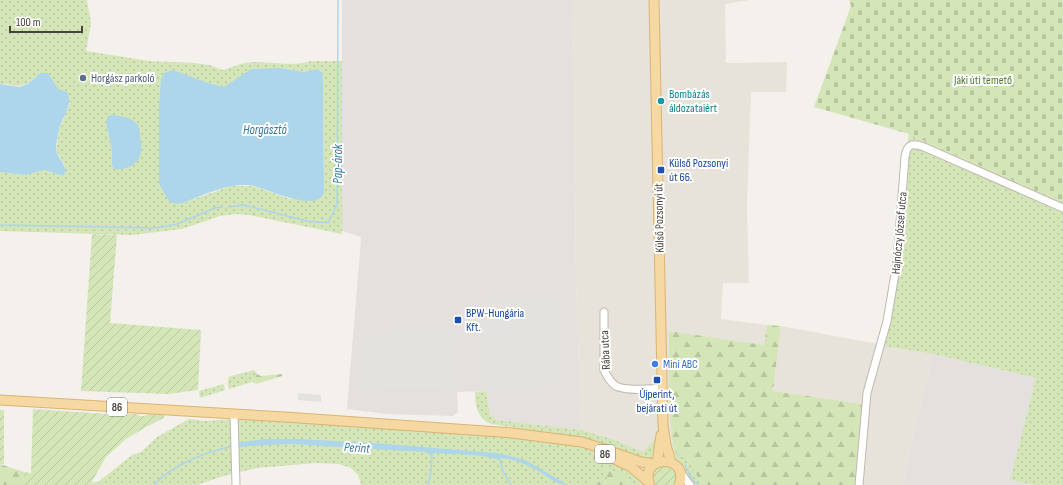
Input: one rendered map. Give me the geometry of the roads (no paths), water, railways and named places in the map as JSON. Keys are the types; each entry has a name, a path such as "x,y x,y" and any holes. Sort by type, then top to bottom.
{"main road":[{"name":"Külső Pozsonyi út","path":"654,0 663,411"},
{"name":"86","path":"0,400 496,431 586,443 638,461 656,463 663,461 671,462"},
{"path":"663,411 664,432 671,462 678,468 680,473 681,479 679,485"},
{"path":"656,463 661,444 663,411"},
{"name":"86","path":"556,438 586,447 631,467 649,483"},
{"name":"86","path":"649,483 649,472 656,463"}],"street":[{"name":"Hajnóczy József utca","path":"859,485 867,393 886,321 896,268 905,156 908,148 911,145 924,147 1063,208"},
{"name":"Rába utca","path":"604,312 604,370 613,384 618,387 632,389 662,388"},
{"path":"234,414 236,485"},
{"path":"680,473 690,485"}],"water":[{"name":"Horgásztó","path":"281,68 303,72 317,69 322,72 324,193 321,197 314,201 298,200 254,186 236,185 183,203 175,204 169,201 159,184 159,105 161,80 164,73 173,70 208,83 224,87 251,69"},
{"path":"41,73 48,73 58,89 67,92 69,97 67,111 60,125 56,148 57,154 66,171 63,176 44,170 26,175 0,172 0,84 20,87 27,84"},
{"path":"113,115 131,119 137,124 140,130 140,155 132,166 124,169 114,169 112,165 112,150 106,123 108,116"},
{"path":"266,439 374,443 496,453 527,461 568,485 556,482 537,470 510,459 500,458 500,461 489,457 459,454 434,453 432,455 425,452 290,444 233,448 233,443"}],"waterway":[{"name":"Pap-árok","path":"228,207 244,205 307,221 328,223 337,205 338,0"},
{"name":"Pap-árok","path":"0,225 156,228 177,224 215,208 222,207"},
{"name":"Perint","path":"154,485 170,471 180,465 190,460 232,446"},
{"path":"428,485 431,472 432,453"},
{"path":"500,460 503,471 511,485"},
{"path":"685,465 691,478 698,485"}],"place":[{"name":"Horgász parkoló","path":"83,78"},
{"name":"Bombázás áldozataiért","path":"661,101"},
{"name":"Külső Pozsonyi út 66.","path":"661,170"},
{"name":"BPW-Hungária Kft.","path":"458,320"},
{"name":"Mini ABC","path":"655,364"},
{"name":"Újperint, bejárati út","path":"657,380"}],"park label":[{"name":"Jáki úti temető","path":"983,80"}]}
